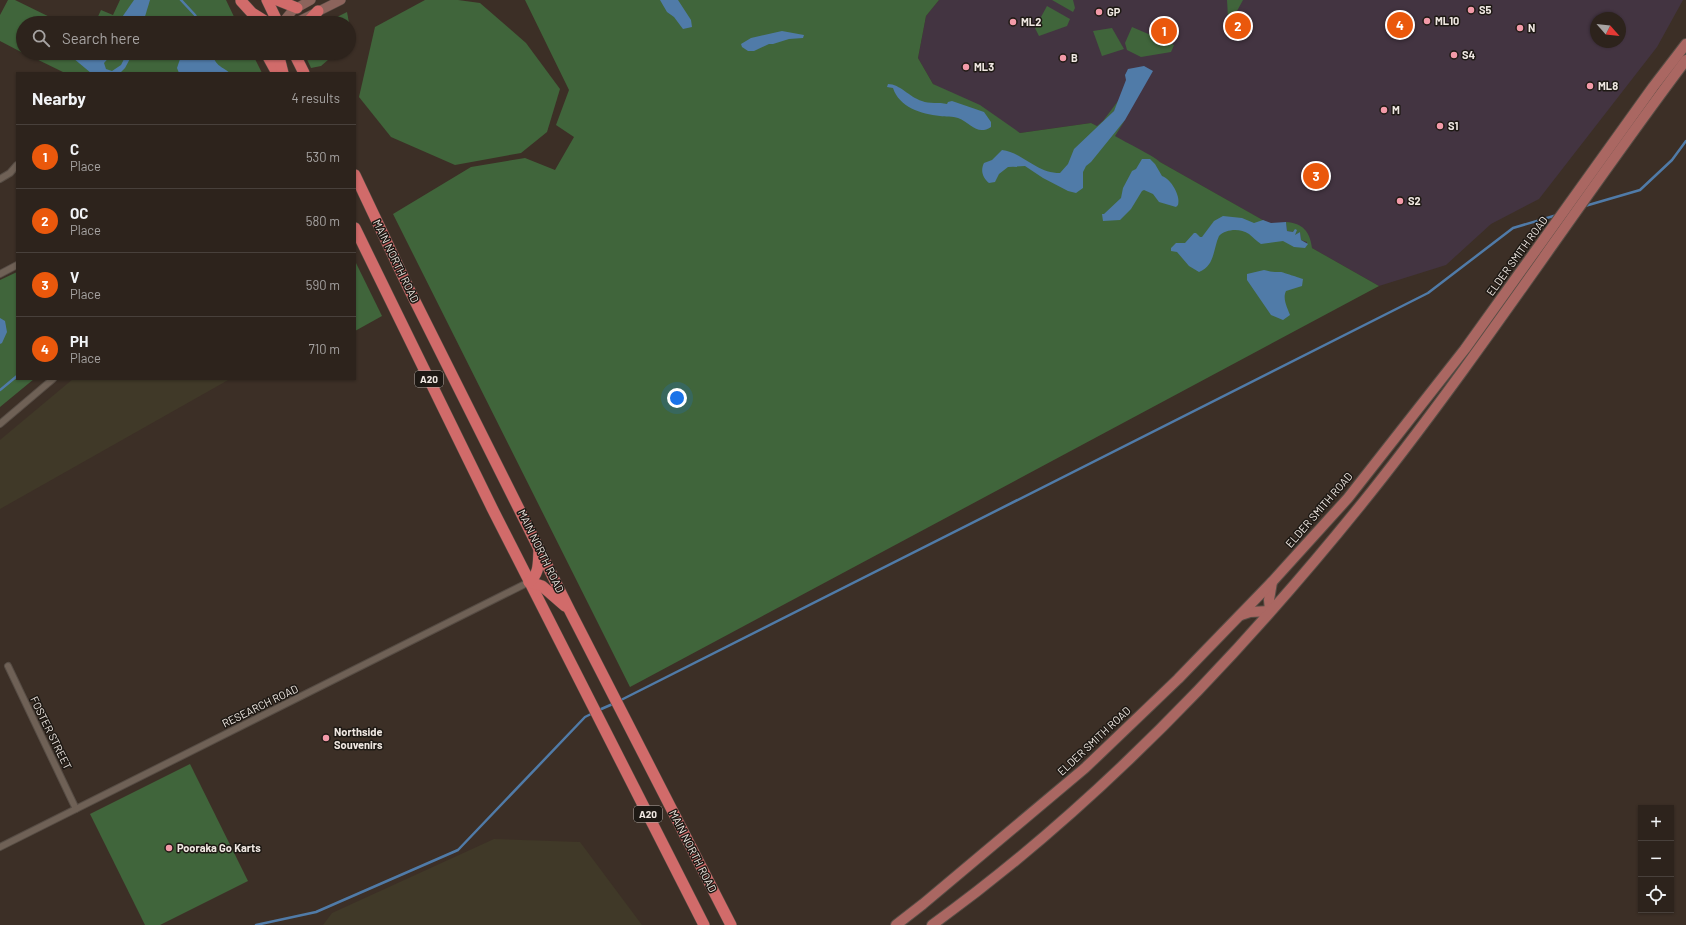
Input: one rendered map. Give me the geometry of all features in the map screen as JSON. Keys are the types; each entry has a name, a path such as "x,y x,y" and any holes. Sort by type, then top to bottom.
{"highway":[{"path":"241,0 248,16"},
{"path":"241,0 252,13 257,16"},
{"path":"267,0 275,16"},
{"path":"277,0 297,8"},
{"path":"314,16 318,11"},
{"path":"270,60 276,72"},
{"path":"280,60 283,72"},
{"path":"298,60 303,71"},
{"path":"302,60 303,71"},
{"name":"MAIN NORTH ROAD","path":"356,177 409,289 570,611 731,925"},
{"name":"MAIN NORTH ROAD","path":"356,230 529,582 704,925"},
{"path":"529,582 536,577 539,547"},
{"path":"529,582 542,586 570,611"}],"main road":[{"name":"ELDER SMITH ROAD","path":"896,925 924,904 1085,768 1178,679 1272,582 1348,498 1465,349 1686,44"},
{"name":"ELDER SMITH ROAD","path":"932,925 968,899 996,876 1098,788 1179,710 1270,611 1373,490 1472,357 1627,138 1686,60"},
{"path":"1239,616 1250,612 1270,611 1269,600 1272,582"}],"street":[{"path":"287,16 297,8 311,0"},
{"path":"308,16 341,0"},
{"path":"0,179 10,173 16,166"},
{"path":"0,274 16,266"},
{"path":"0,424 52,380"},
{"name":"RESEARCH ROAD","path":"0,847 529,582"},
{"name":"FOSTER STREET","path":"8,666 76,809"}],"shaded area":[{"path":"939,0 1683,0 1657,47 1539,199 1491,224 1446,265 1379,286 1091,123 1020,133 933,84 918,58 926,16"},
{"path":"72,380 228,380 0,509 0,440"},
{"path":"494,839 580,842 642,925 323,925 332,913"}],"green space":[{"path":"8,0 15,0 48,16 16,16 16,49 0,41 0,15"},
{"path":"120,0 226,0 234,16 98,16 101,10 113,15"},
{"path":"425,0 458,0 480,3 526,43 560,89 547,132 521,153 455,165 391,137 359,97 375,27"},
{"path":"525,0 939,0 926,16 918,58 933,84 980,105 1020,133 1091,123 1097,126 1103,121 1121,97 1114,111 1099,127 1112,135 1125,120 1115,136 1307,245 1307,242 1301,240 1300,232 1295,236 1293,232 1287,231 1286,222 1301,226 1305,229 1309,237 1312,248 1379,286 630,687 393,214 471,167 525,158 555,170 574,137 556,125 569,90"},
{"path":"1052,0 1073,0 1075,8 1073,12"},
{"path":"1227,0 1243,0 1232,20 1228,17"},
{"path":"1047,6 1070,19 1067,26 1039,36 1035,28"},
{"path":"347,12 348,16 339,16"},
{"path":"1132,27 1174,45 1171,52 1141,57 1127,50 1125,43"},
{"path":"1112,28 1124,49 1102,56 1093,31"},
{"path":"38,60 256,60 262,72 63,72"},
{"path":"307,60 328,60 321,66 311,68"},
{"path":"356,263 382,316 356,330"},
{"path":"16,272 16,380 33,380 0,407 0,280"},
{"name":"Pooraka Go Karts","path":"190,764 248,881 160,925 145,925 90,814"}],"water":[{"path":"134,0 150,0 145,16 123,16"},
{"path":"660,0 678,0 691,20 692,27 683,29 674,17 667,12"},
{"path":"782,31 804,35 803,38 789,39 769,44 754,51 748,51 742,47 741,44 751,38"},
{"path":"75,60 107,60 104,63 106,69 112,71 121,65 124,60 129,60 121,72 90,72"},
{"path":"180,60 215,60 216,63 228,72 179,72 177,68"},
{"path":"1144,66 1153,71 1125,120 1091,162 1086,166 1083,172 1083,188 1076,193 1068,191 1043,178 1025,166 1008,167 999,174 995,182 989,183 985,179 982,172 984,163 992,160 1002,150 1016,154 1044,170 1060,173 1068,164 1074,149 1114,111 1126,80 1125,75 1128,69"},
{"path":"888,84 897,86 913,97 925,102 947,104 948,102 952,101 984,112 991,122 991,127 982,130 974,128 956,117 933,115 918,111 905,105 896,95 893,88 887,87"},
{"path":"1142,159 1150,159 1155,164 1162,176 1172,184 1177,193 1179,201 1178,205 1176,207 1159,202 1153,194 1144,190 1131,209 1120,220 1103,221 1102,214 1104,214 1121,198 1123,188 1132,171 1136,169"},
{"path":"1223,216 1242,218 1254,223 1263,220 1271,223 1286,222 1287,231 1293,232 1295,229 1297,230 1295,235 1300,232 1301,240 1308,244 1305,248 1294,247 1283,241 1261,244 1249,234 1242,231 1233,230 1225,232 1219,236 1213,257 1208,266 1199,272 1189,266 1177,252 1171,251 1171,248 1176,243 1185,243 1194,233 1202,237 1214,221"},
{"path":"1264,270 1281,272 1303,279 1302,286 1286,291 1285,301 1290,315 1283,320 1271,315 1247,280 1247,274"},
{"path":"0,318 5,321 7,332 2,343 0,344"}],"waterway":[{"path":"181,0 196,16"},
{"path":"1585,206 1640,190 1672,160 1686,141"},
{"path":"619,701 1428,293 1513,228 1557,215"},
{"path":"0,390 16,377"},
{"path":"599,710 615,703"},
{"path":"256,925 316,912 458,850 585,717 593,713"}],"place":[{"name":"S5","path":"1471,10"},
{"name":"GP","path":"1099,12"},
{"name":"ML10","path":"1427,21"},
{"name":"ML2","path":"1013,22"},
{"name":"PH","path":"1400,25"},
{"name":"OC","path":"1238,26"},
{"name":"N","path":"1520,28"},
{"name":"C","path":"1164,31"},
{"name":"S4","path":"1454,55"},
{"name":"B","path":"1063,58"},
{"name":"ML3","path":"966,67"},
{"name":"ML8","path":"1590,86"},
{"name":"M","path":"1384,110"},
{"name":"S1","path":"1440,126"},
{"name":"V","path":"1316,176"},
{"name":"S2","path":"1400,201"},
{"name":"Northside Souvenirs","path":"326,738"},
{"name":"Pooraka Go Karts","path":"169,848"}]}
